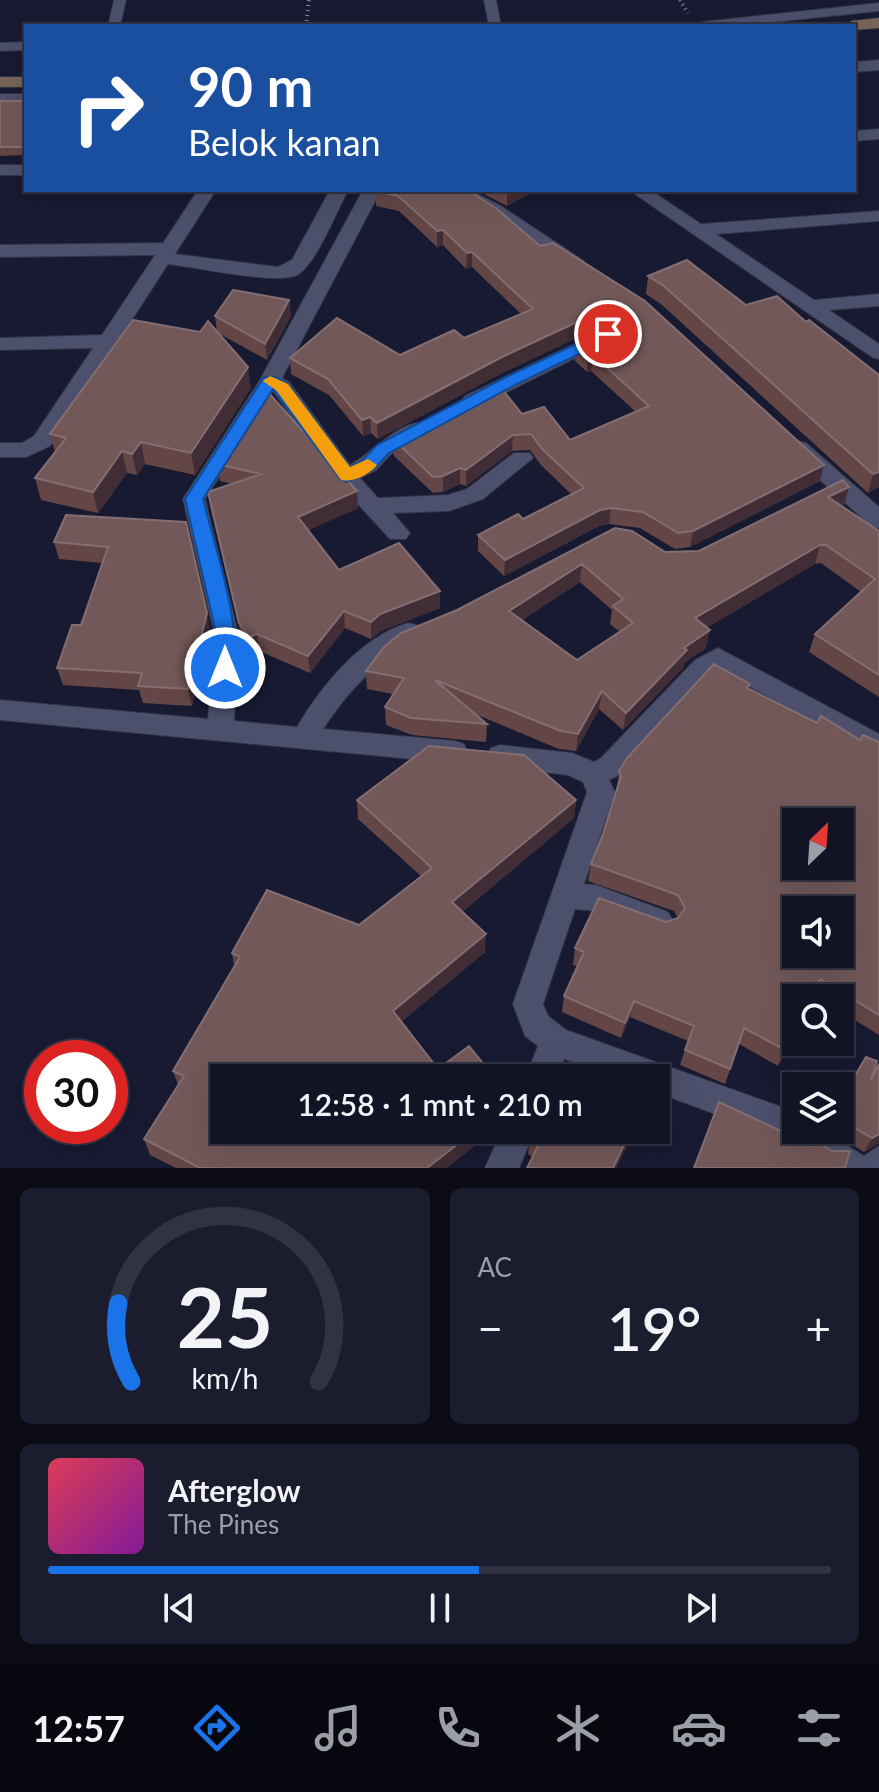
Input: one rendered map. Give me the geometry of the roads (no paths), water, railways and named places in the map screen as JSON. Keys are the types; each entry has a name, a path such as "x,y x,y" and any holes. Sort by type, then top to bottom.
{"street":[{"path":"856,24 878,12"},
{"path":"856,42 879,39"},
{"path":"856,67 879,65"},
{"path":"0,66 24,66"},
{"path":"0,82 24,82"},
{"path":"0,99 24,99"},
{"path":"856,136 879,134"},
{"path":"0,170 24,170"},
{"path":"0,450 26,450 42,441 206,192"},
{"path":"0,251 167,254 278,273 291,271 300,263 338,192"},
{"path":"220,728 227,637 194,499 270,380 371,192"},
{"path":"461,192 495,210 587,269"},
{"path":"641,192 879,353"},
{"path":"698,230 879,216"},
{"path":"810,306 879,300"},
{"path":"347,476 368,465 383,449 608,334"},
{"path":"0,344 106,341"},
{"path":"270,380 282,387 347,476 398,533"},
{"path":"780,431 879,520"},
{"path":"376,506 449,503 462,499 475,494 522,458"},
{"path":"812,499 838,485"},
{"path":"305,737 320,708 342,684 390,642 408,632 434,624"},
{"path":"594,775 611,766 704,667 718,658 879,747"},
{"path":"0,710 220,728 572,764 594,775 601,792 528,1004 536,1026 556,1041 776,1120 853,1168"},
{"path":"565,896 596,898 663,923"},
{"path":"547,1064 556,1041"},
{"path":"502,1168 513,1144"}],"lane":[{"path":"114,24 120,0"},
{"path":"490,0 495,24"},
{"path":"727,24 878,12"},
{"path":"0,47 24,46"}]}
